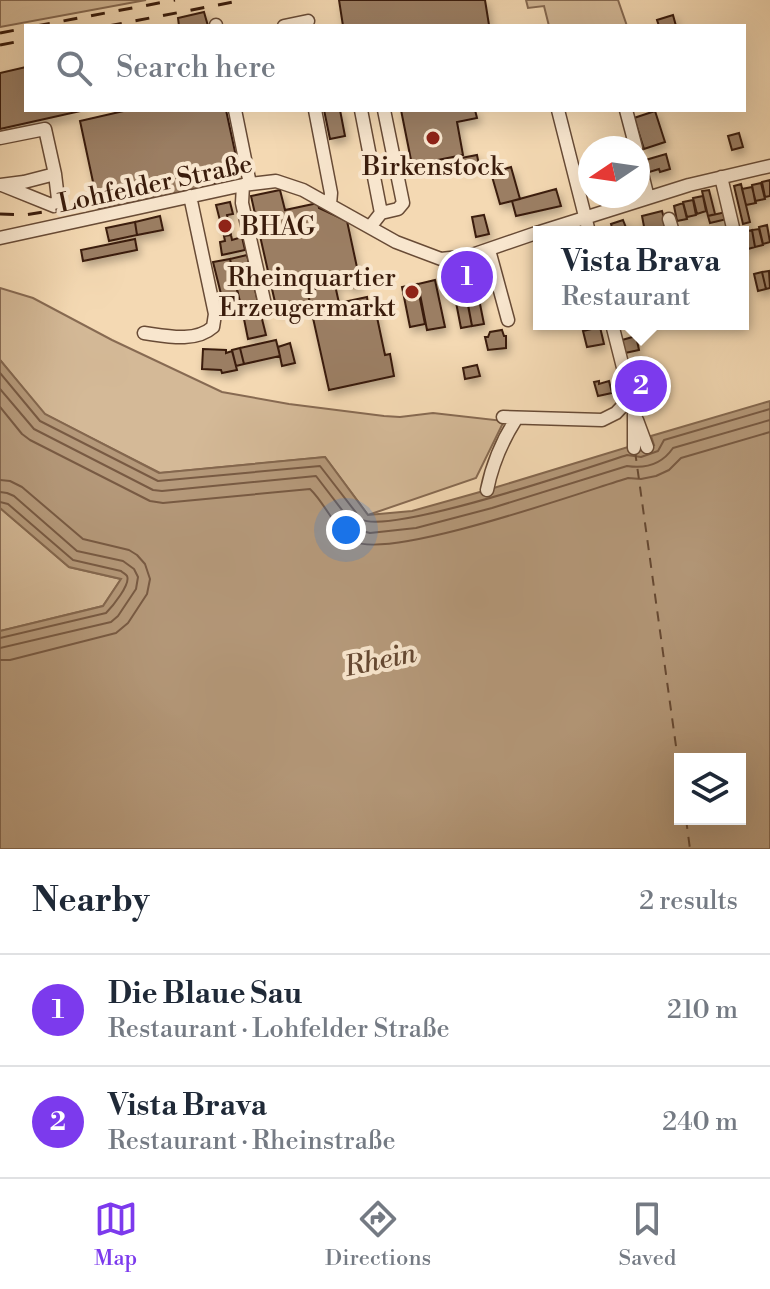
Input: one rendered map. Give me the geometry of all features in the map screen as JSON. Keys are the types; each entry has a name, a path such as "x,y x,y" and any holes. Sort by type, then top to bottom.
{"street":[{"path":"294,24 308,21"},
{"path":"235,112 246,184 242,203 266,309"},
{"path":"315,112 331,193 330,204"},
{"path":"361,112 381,213"},
{"path":"370,227 381,213 398,209 403,203 384,112"},
{"path":"559,112 588,226"},
{"path":"627,112 633,136"},
{"path":"0,138 45,129 58,199 54,206 1,185"},
{"name":"Lohfelder Straße","path":"650,197 770,166"},
{"path":"1,185 55,174"},
{"path":"721,177 733,226"},
{"name":"Lohfelder Straße","path":"0,238 246,184 276,181 303,190 396,242 441,259 489,250 533,234"},
{"path":"144,333 185,337 207,332 213,327 215,314 190,196"},
{"name":"Lohfelder Straße","path":"558,226 615,208"},
{"path":"489,250 508,320"},
{"path":"614,330 641,448"},
{"path":"487,490 509,418 602,420 616,413 631,397"}],"shaded area":[{"path":"0,0 146,0 0,27"},
{"path":"526,0 618,0 626,24 548,24 544,6 528,8"},
{"path":"0,288 33,298 112,340 222,392 384,416 433,413 504,421 476,478 368,515 325,457 160,473 44,414 0,360"},
{"path":"0,508 69,567 121,579 103,606 0,631"}],"water":[{"name":"Rhein","path":"0,360 45,414 159,473 325,457 368,515 412,511 628,447 640,449 654,445 651,436 770,401 770,849 0,849 0,631 103,606 121,579 69,567 0,508"}],"building":[{"path":"339,0 485,0 489,24 343,24"},
{"path":"204,12 207,24 179,24 178,18"},
{"path":"673,15 675,24 658,24 657,20"},
{"path":"24,67 24,112 76,112 0,129 0,73"},
{"path":"119,112 226,112 240,175 214,180 215,185 99,210 80,121"},
{"path":"324,112 340,112 345,136 330,139"},
{"name":"Birkenstock","path":"401,112 476,112 477,118 457,122 463,155 412,165"},
{"path":"655,112 665,142 650,147 650,136 640,136 634,118"},
{"path":"739,133 743,147 732,150 728,136"},
{"path":"666,154 670,169 650,172 650,159"},
{"path":"477,155 479,165 464,169 461,158"},
{"path":"511,167 520,199 500,204 491,173"},
{"path":"770,180 770,196 765,197 762,182"},
{"path":"761,183 765,199 755,201 752,185"},
{"path":"741,184 750,222 743,224 734,186"},
{"path":"752,187 756,203 746,205 742,189"},
{"path":"556,189 561,206 516,216 512,201"},
{"path":"280,190 285,210 318,203 319,208 347,221 361,286 350,288 349,282 314,289 313,283 306,284 310,303 277,311 251,196"},
{"path":"709,190 715,214 708,216 702,191"},
{"path":"703,196 706,211 697,214 693,198"},
{"path":"693,200 696,215 687,217 683,202"},
{"name":"BHAG","path":"230,202 233,214 227,215 231,235 224,236 216,205"},
{"path":"683,203 687,219 677,221 674,206"},
{"path":"662,211 666,226 644,226 642,216"},
{"path":"726,212 727,219 710,223 708,216"},
{"path":"484,215 489,234 476,237 472,217"},
{"path":"160,216 163,230 137,235 135,222"},
{"path":"623,220 625,226 612,226"},
{"path":"135,222 137,235 109,241 106,228"},
{"path":"767,225 770,242 763,244 759,227"},
{"path":"759,229 763,245 755,247 752,230"},
{"path":"752,230 755,247 749,249 749,231"},
{"name":"BHAG","path":"231,235 232,240 242,237 245,250 222,255 220,242 225,241 224,236"},
{"path":"135,239 137,250 83,261 81,250"},
{"name":"BHAG","path":"247,255 261,315 244,319 230,259"},
{"name":"BHAG","path":"230,259 239,299 223,302 213,262"},
{"path":"480,268 484,288 477,289 484,324 472,326 462,272"},
{"path":"769,271 770,288 766,289 762,272"},
{"path":"762,272 766,289 758,291 754,274"},
{"path":"435,280 445,327 427,330 418,284"},
{"path":"313,283 314,289 335,285 339,303 311,309 306,284"},
{"path":"417,284 425,324 410,327 402,287"},
{"path":"464,285 472,326 461,328 453,287"},
{"path":"367,297 368,304 374,303 385,355 390,354 394,376 329,390 311,309"},
{"name":"BHAG","path":"261,315 266,335 248,339 244,319"},
{"path":"502,330 506,336 506,348 488,350 485,337 490,332"},
{"path":"601,330 604,344 587,347 583,331"},
{"path":"636,336 639,350 625,353 622,340"},
{"path":"276,340 280,356 244,364 240,348"},
{"path":"290,343 295,363 282,366 278,347"},
{"path":"240,348 244,364 236,366 232,350"},
{"path":"203,349 226,350 226,353 232,351 237,370 222,373 221,370 202,369"},
{"path":"477,365 480,376 465,379 463,368"},
{"path":"649,379 647,391 638,393 635,382"},
{"path":"599,381 599,384 609,381 612,393 598,396 594,382"}],"ferry route":[{"path":"635,451 677,753"},
{"path":"687,825 690,849"}],"railway":[{"path":"47,24 175,0"},
{"path":"118,24 244,0"},
{"path":"0,33 24,28"},
{"path":"0,45 24,40"},
{"path":"0,214 24,215 98,204"}],"place":[{"name":"Birkenstock","path":"433,138"},
{"name":"BHAG","path":"225,226"},
{"name":"Die Blaue Sau","path":"467,277"},
{"name":"Rheinquartier Erzeugermarkt","path":"412,292"},
{"name":"Vista Brava","path":"641,386"}]}
